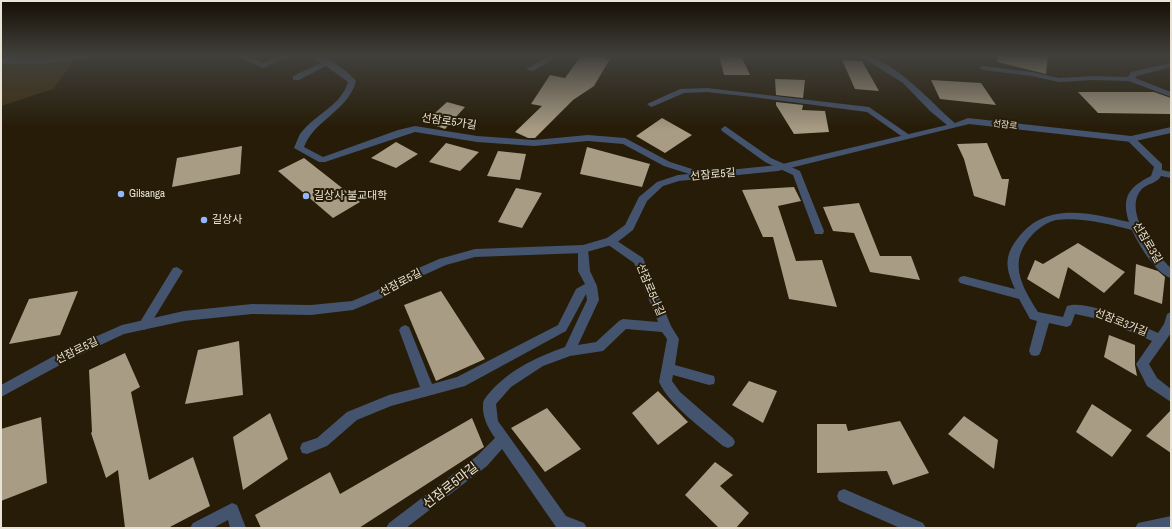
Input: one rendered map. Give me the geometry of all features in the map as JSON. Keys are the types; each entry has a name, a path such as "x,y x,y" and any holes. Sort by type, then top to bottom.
{"street":[{"name":"선잠로5가길","path":"352,81 349,92 338,105 304,135 299,148 322,160 401,132 415,129 477,139 534,143 588,138 625,140 667,164 705,176"},
{"path":"905,81 933,109 954,126"},
{"path":"1134,81 1171,95"},
{"path":"651,104 683,91 707,90 752,94 868,110 907,136"},
{"name":"선잠로","path":"954,126 968,121 1131,139 1171,130"},
{"name":"선잠로5길","path":"1,391 74,352 122,330 184,316 252,309 311,310 353,305 380,294 409,277 443,262 475,253 583,249 611,241 629,227 643,199 660,184 678,178 786,166 954,126"},
{"path":"725,129 768,160 786,166 797,173 819,231"},
{"path":"1131,139 1159,166 1157,172 1171,175"},
{"name":"선잠로3길","path":"1157,172 1155,178 1138,187 1130,202 1132,218 1142,239 1162,267 1171,274"},
{"name":"선잠로3가길","path":"1136,227 1081,217 1049,218 1032,227 1017,246 1012,263 1023,296 1034,316 1067,322 1071,309 1088,310 1113,318 1159,339"},
{"name":"선잠로5나길","path":"611,241 639,261 666,328 673,339 665,382 675,396 728,442"},
{"path":"579,528 561,522 492,423 489,403 506,383 540,362 569,351 593,300 591,286 584,271 583,249"},
{"path":"144,325 176,271"},
{"path":"964,280 1023,296"},
{"path":"307,448 322,442 352,416 389,401 460,382 562,328 580,292 591,286"},
{"path":"1171,317 1170,325 1142,364 1152,382 1171,396"},
{"path":"1035,351 1044,318"},
{"name":"선잠로5나길","path":"569,351 599,347 623,324 666,328"},
{"path":"405,330 428,391"},
{"path":"668,368 709,380"},
{"name":"선잠로5마길","path":"394,528 482,461 503,439"},
{"path":"844,496 918,528"},
{"path":"198,528 232,510 238,528"},
{"path":"1143,528 1171,524"}],"shaded area":[{"path":"1,81 59,81 53,89 1,106"}],"building":[{"path":"546,81 597,81 594,86 573,100 535,138 528,138 515,132 542,106 531,104"},
{"path":"775,81 805,81 803,98 776,95"},
{"path":"851,81 873,81 879,91 855,89"},
{"path":"931,81 981,83 996,105 940,99"},
{"path":"1078,92 1154,92 1171,98 1171,114 1098,113"},
{"path":"447,102 465,107 445,129 425,122"},
{"path":"776,102 803,105 802,110 825,111 829,132 794,134 776,105"},
{"path":"662,118 692,135 665,153 636,136"},
{"path":"396,142 418,154 396,168 371,158"},
{"path":"446,143 479,152 460,171 429,162"},
{"path":"987,143 1002,179 1009,179 1005,206 974,196 964,159 957,144"},
{"path":"242,146 240,174 172,187 177,158"},
{"path":"587,147 650,164 642,187 580,174"},
{"path":"498,151 526,154 520,180 487,176"},
{"path":"304,158 360,202 333,218 278,171"},
{"path":"794,187 801,201 778,206 796,261 822,260 837,307 789,299 773,237 763,237 742,190"},
{"path":"516,188 542,193 522,228 498,222"},
{"path":"859,203 880,256 911,256 920,280 870,272 854,233 833,231 823,207"},
{"path":"1078,243 1125,272 1104,293 1068,267 1059,299 1027,279 1035,260 1043,264"},
{"path":"1136,264 1158,271 1165,277 1162,304 1134,294"},
{"path":"78,291 60,335 9,344 29,299"},
{"path":"441,291 485,359 436,381 404,305"},
{"path":"1109,335 1135,345 1135,365 1137,376 1104,357"},
{"path":"239,341 243,395 185,404 198,350"},
{"path":"125,353 140,387 131,392 149,480 193,457 210,506 168,528 125,528 118,470 106,478 91,433 89,370"},
{"path":"749,381 777,391 763,423 732,405"},
{"path":"658,391 688,422 658,445 632,413"},
{"path":"1092,404 1132,430 1112,457 1076,432"},
{"path":"547,408 581,449 545,472 511,428"},
{"path":"1171,410 1171,453 1146,436"},
{"path":"270,413 288,459 243,490 233,437"},
{"path":"964,416 998,440 994,469 948,434"},
{"path":"41,417 47,483 1,501 1,429"},
{"path":"472,418 484,447 359,528 261,528 255,515 330,472 340,494"},
{"path":"900,421 929,473 893,485 887,471 817,473 817,424 846,424 848,431"},
{"path":"715,462 733,475 720,486 749,513 736,528 719,528 685,495"}],"place":[{"name":"Gilsanga","path":"121,194"},
{"name":"길상사 불교대학","path":"306,196"},
{"name":"길상사","path":"204,220"}]}
